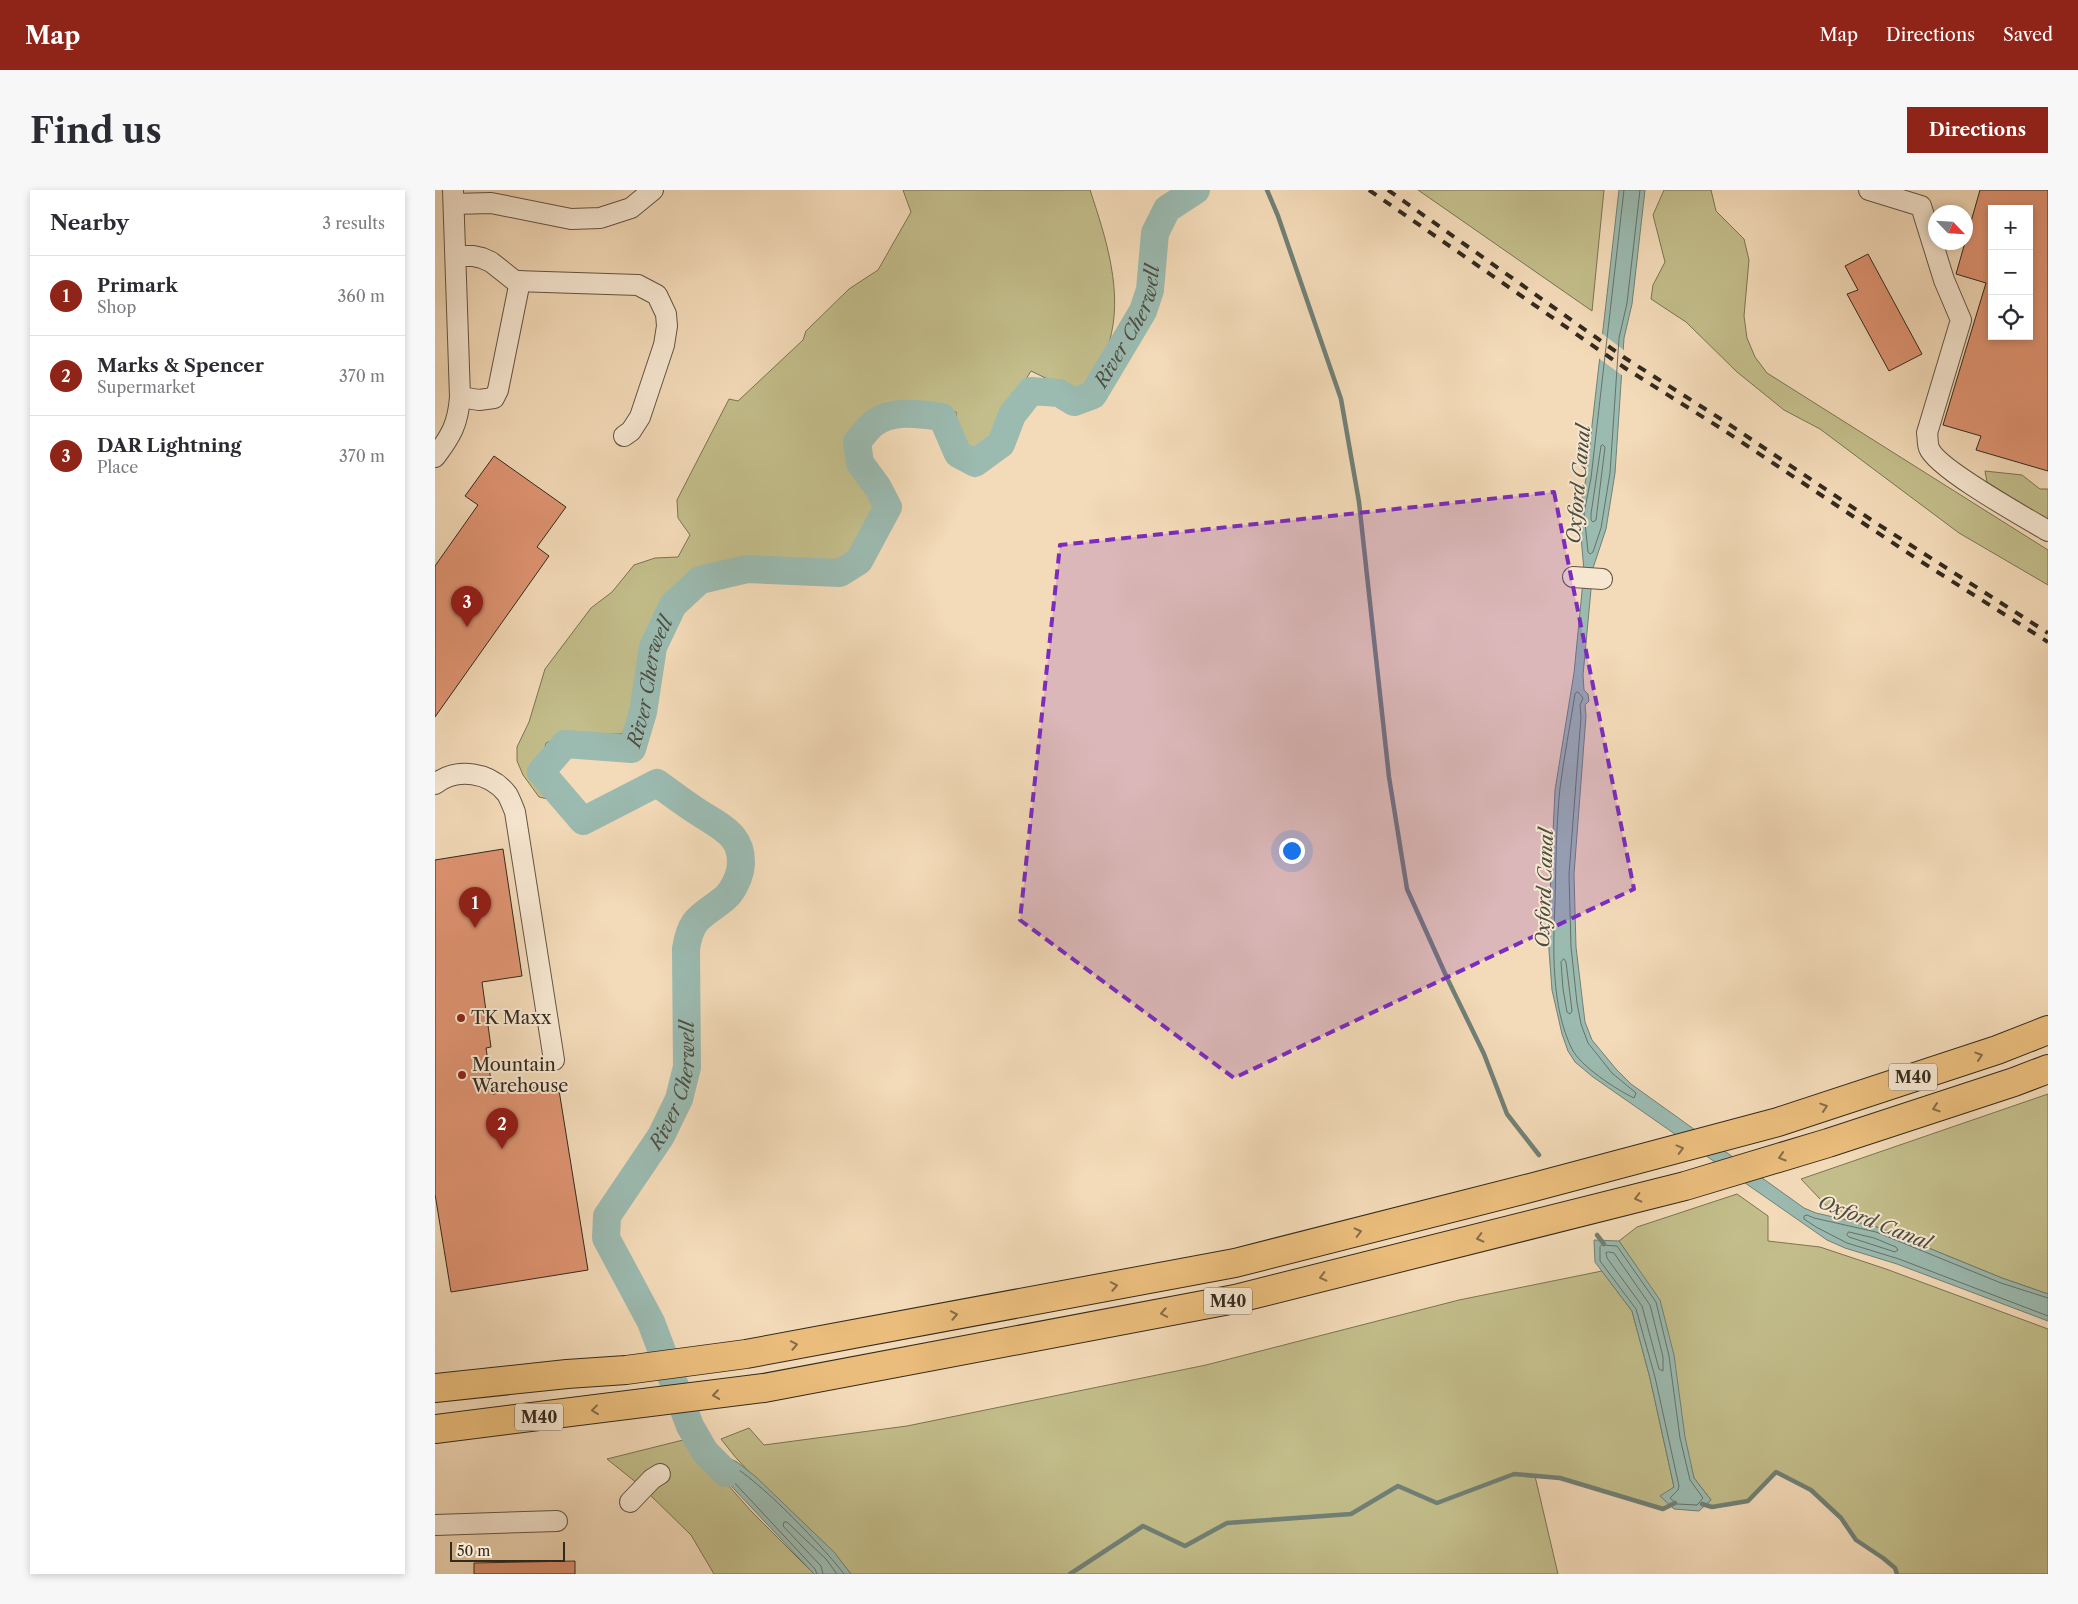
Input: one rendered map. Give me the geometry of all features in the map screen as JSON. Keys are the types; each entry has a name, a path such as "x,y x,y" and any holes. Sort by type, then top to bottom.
{"highway":[{"name":"M40","path":"435,1378 567,1374 626,1370 746,1354 1235,1263 1633,1162 1778,1122 1997,1050 2048,1030"},
{"name":"M40","path":"435,1429 764,1388 1235,1300 1685,1186 1829,1143 2048,1069"},
{"name":"M40","path":"435,1388 567,1374"}],"street":[{"path":"435,457 455,428 459,416 460,397 453,197 571,219 600,218 631,208 653,190"},
{"path":"1869,190 1921,206 1944,280 1961,320 1927,433 1929,449 1942,462 1977,488 2048,531"},
{"path":"456,256 482,258 491,262 515,281 638,285 657,295 666,314 667,326 664,345 637,424 624,436"},
{"path":"460,397 479,400 494,398 498,390 520,281"},
{"path":"1573,577 1603,579"},
{"path":"435,784 441,779 462,773 479,774 496,783 507,794 515,812 554,1060"},
{"path":"630,1502 652,1479 660,1474"},
{"path":"435,1525 557,1521"}],"highlighted area":[{"path":"1554,492 1634,889 1234,1078 1020,920 1060,545"}],"shaded area":[{"path":"903,190 1090,190 1107,246 1114,285 1115,305 1109,343 1097,367 1083,390 1056,383 1031,371 1004,414 994,441 984,448 963,449 958,438 956,412 937,408 896,409 880,415 865,425 856,437 854,452 863,476 881,506 876,523 864,533 849,555 830,566 792,558 741,558 697,577 662,610 650,636 638,676 638,693 633,713 622,734 568,735 546,743 537,776 552,800 539,797 523,775 517,761 517,747 529,722 545,669 591,608 612,592 634,565 655,558 678,557 690,535 678,518 677,500 729,399 738,401 803,340 806,331 849,289 878,270 911,212"},
{"path":"1418,190 1604,190 1592,311"},
{"path":"1664,190 1711,190 1716,211 1744,239 1749,260 1744,316 1747,338 1755,357 1767,373 2048,550 2048,585 1959,533 1820,429 1784,410 1737,372 1686,322 1651,299 1653,285 1665,262 1653,215"},
{"path":"1985,471 2022,475 2040,489 2048,489 2048,521 1987,482"},
{"path":"2048,1094 2048,1294 2002,1278 1877,1227 1838,1218 1801,1179"},
{"path":"1737,1194 1768,1216 1768,1241 1820,1247 1886,1269 2048,1329 2048,1574 1897,1574 1895,1568 1883,1558 1856,1540 1841,1518 1811,1490 1776,1472 1748,1501 1712,1507 1705,1505 1711,1500 1694,1478 1637,1267 1619,1241 1637,1227"},
{"path":"1602,1271 1632,1311 1650,1378 1674,1487 1661,1497 1671,1505 1663,1509 1560,1478 1535,1476 1558,1574 851,1574 820,1539 752,1475 721,1439 749,1428 764,1445 907,1426 1206,1365 1459,1300"},
{"path":"687,1439 752,1512 814,1574 714,1574 691,1535 643,1488 607,1459"}],"water":[{"path":"1619,190 1645,190 1632,304 1624,338 1615,473 1606,529 1593,568 1583,675 1584,690 1588,694 1589,701 1585,705 1586,716 1574,874 1576,947 1585,1022 1592,1040 1631,1084 1804,1208 1816,1213 1877,1227 2002,1278 2048,1294 2048,1321 1897,1264 1845,1248 1827,1240 1593,1077 1575,1062 1568,1051 1552,990 1548,937 1555,790 1574,673 1584,571 1579,513 1586,478"},
{"path":"1594,1240 1619,1241 1660,1300 1674,1355 1685,1437 1694,1478 1711,1500 1699,1511 1674,1509 1660,1496 1674,1487 1650,1378 1632,1311 1595,1262"},
{"path":"687,1439 737,1462 756,1477 834,1552 851,1574 814,1574"}],"pier":[{"path":"1600,332 1625,351 1623,376 1597,357"}],"building":[{"path":"1980,190 2048,190 2048,471 1976,450 1981,436 1943,425 1986,283 1956,274 1963,250 1973,250 1973,214"},
{"path":"1868,254 1922,354 1889,371 1847,294 1858,290 1845,266"},
{"path":"494,456 566,507 537,547 549,556 435,717 435,566 478,505 465,496"},
{"path":"503,849 522,976 482,982 491,1047 486,1048 493,1094 558,1084 588,1270 451,1292 435,1194 435,860"},
{"path":"575,1561 575,1574 474,1574 474,1563"}],"waterway":[{"name":"River Cherwell","path":"726,1473 705,1452 690,1426 651,1322 606,1238 607,1216 661,1136 679,1099 687,1067 686,949 688,938 694,923 730,893 740,871 741,859 739,850 736,842 724,829 657,783 583,821 541,772 565,744 632,749 643,712 653,647 673,605 700,580 747,569 840,573 859,561 888,507 877,486 860,463 857,442 873,424 881,419 897,414 942,417 958,454 975,463 1001,444 1012,415 1031,391 1059,393 1074,402 1093,395 1143,311 1150,290 1155,233 1167,209 1196,190"},
{"path":"1267,190 1278,216 1341,399 1359,502 1389,777 1407,889 1484,1054 1507,1114 1539,1155"},
{"path":"1597,1235 1604,1244"},
{"path":"1702,1504 1712,1507 1748,1501 1776,1472 1811,1490 1841,1518 1856,1540 1883,1558 1895,1568 1897,1574"},
{"path":"1070,1574 1143,1526 1185,1546 1227,1523 1351,1514 1398,1486 1437,1503 1514,1474 1560,1478 1663,1509 1675,1503"}],"railway":[{"path":"1369,190 1625,368 1722,429 1917,559 2048,642"},
{"path":"1388,190 1625,358 2048,633"}],"place":[{"name":"DAR Lightning","path":"467,627"},
{"name":"Primark","path":"475,928"},
{"name":"TK Maxx","path":"461,1018"},
{"name":"Mountain Warehouse","path":"462,1075"},
{"name":"Marks & Spencer","path":"502,1149"}],"water label":[{"name":"Oxford Canal","path":"1578,484"},
{"name":"Oxford Canal","path":"1544,888"},
{"name":"Oxford Canal","path":"1875,1222"}]}
